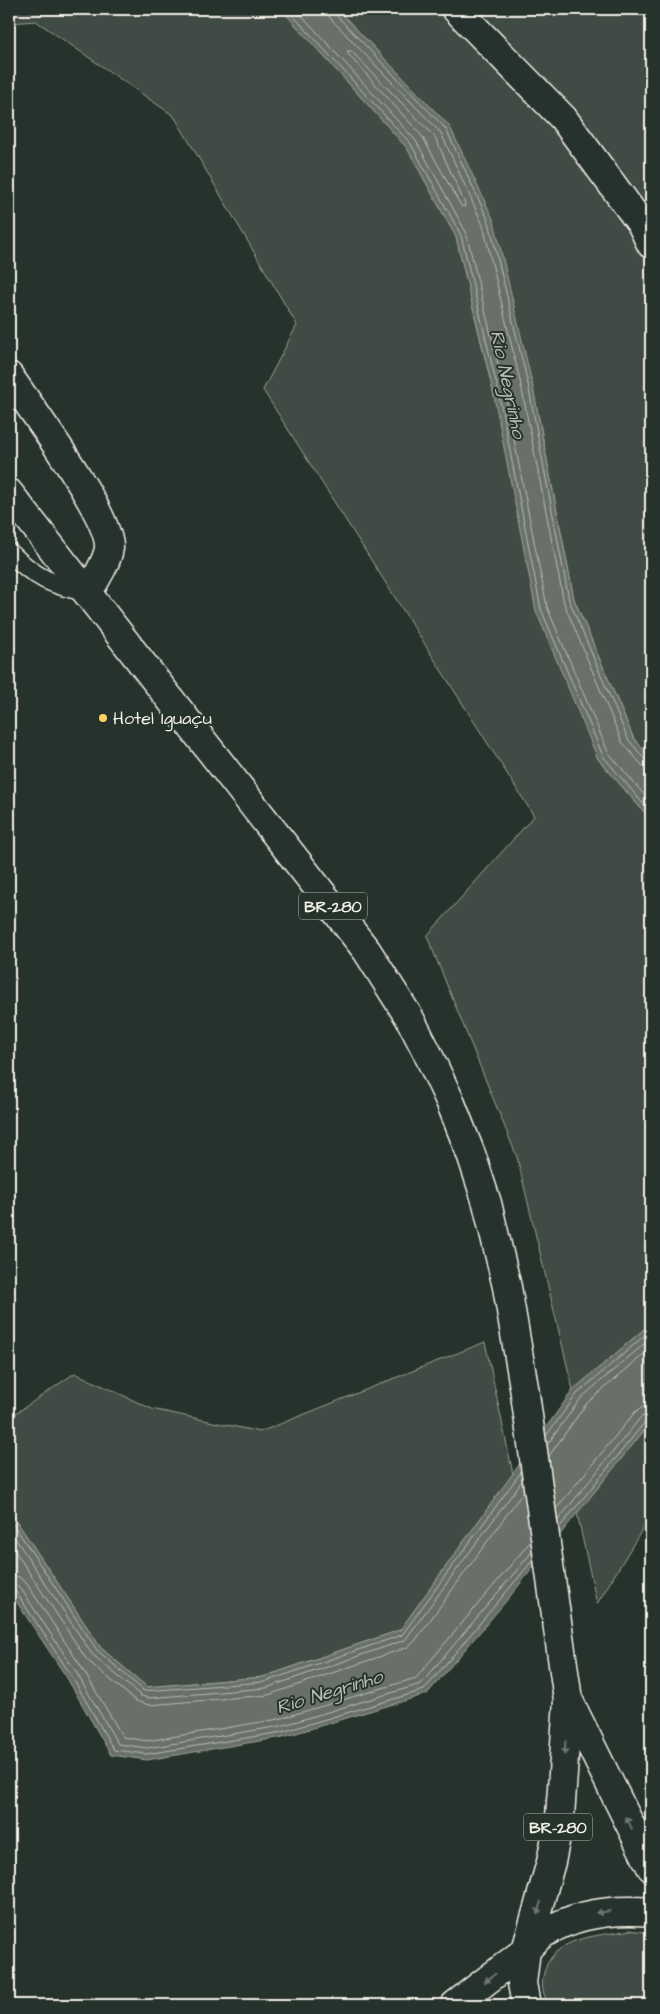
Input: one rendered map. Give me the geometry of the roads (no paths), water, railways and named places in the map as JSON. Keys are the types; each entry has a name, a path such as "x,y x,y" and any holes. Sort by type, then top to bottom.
{"main road":[{"path":"456,9 563,118 642,225 651,244"},
{"path":"9,376 90,498 106,530 109,546 107,558 88,593"},
{"name":"BR-280","path":"9,493 368,951 409,1017 450,1101 487,1203 507,1287 524,1387 556,1602 568,1700 560,1817 551,1862 526,1950 522,1983 526,2005"},
{"name":"BR-280","path":"568,1700 651,1867"},
{"path":"455,2005 526,1950 545,1932 599,1912 629,1910 651,1912"}],"lane":[{"path":"9,552 38,577 58,586 88,593"}],"water":[{"name":"Rio Negrinho","path":"281,9 337,9 450,127 494,221 532,383 574,599 633,737 651,759 651,820 598,759 536,611 493,391 456,237 407,148"},
{"name":"Rio Negrinho","path":"651,1323 651,1422 507,1600 427,1694 283,1737 147,1760 111,1755 67,1678 9,1593 9,1510 101,1648 147,1687 263,1677 400,1630 573,1390"}],"place":[{"name":"Hotel Iguaçu","path":"103,718"}]}
